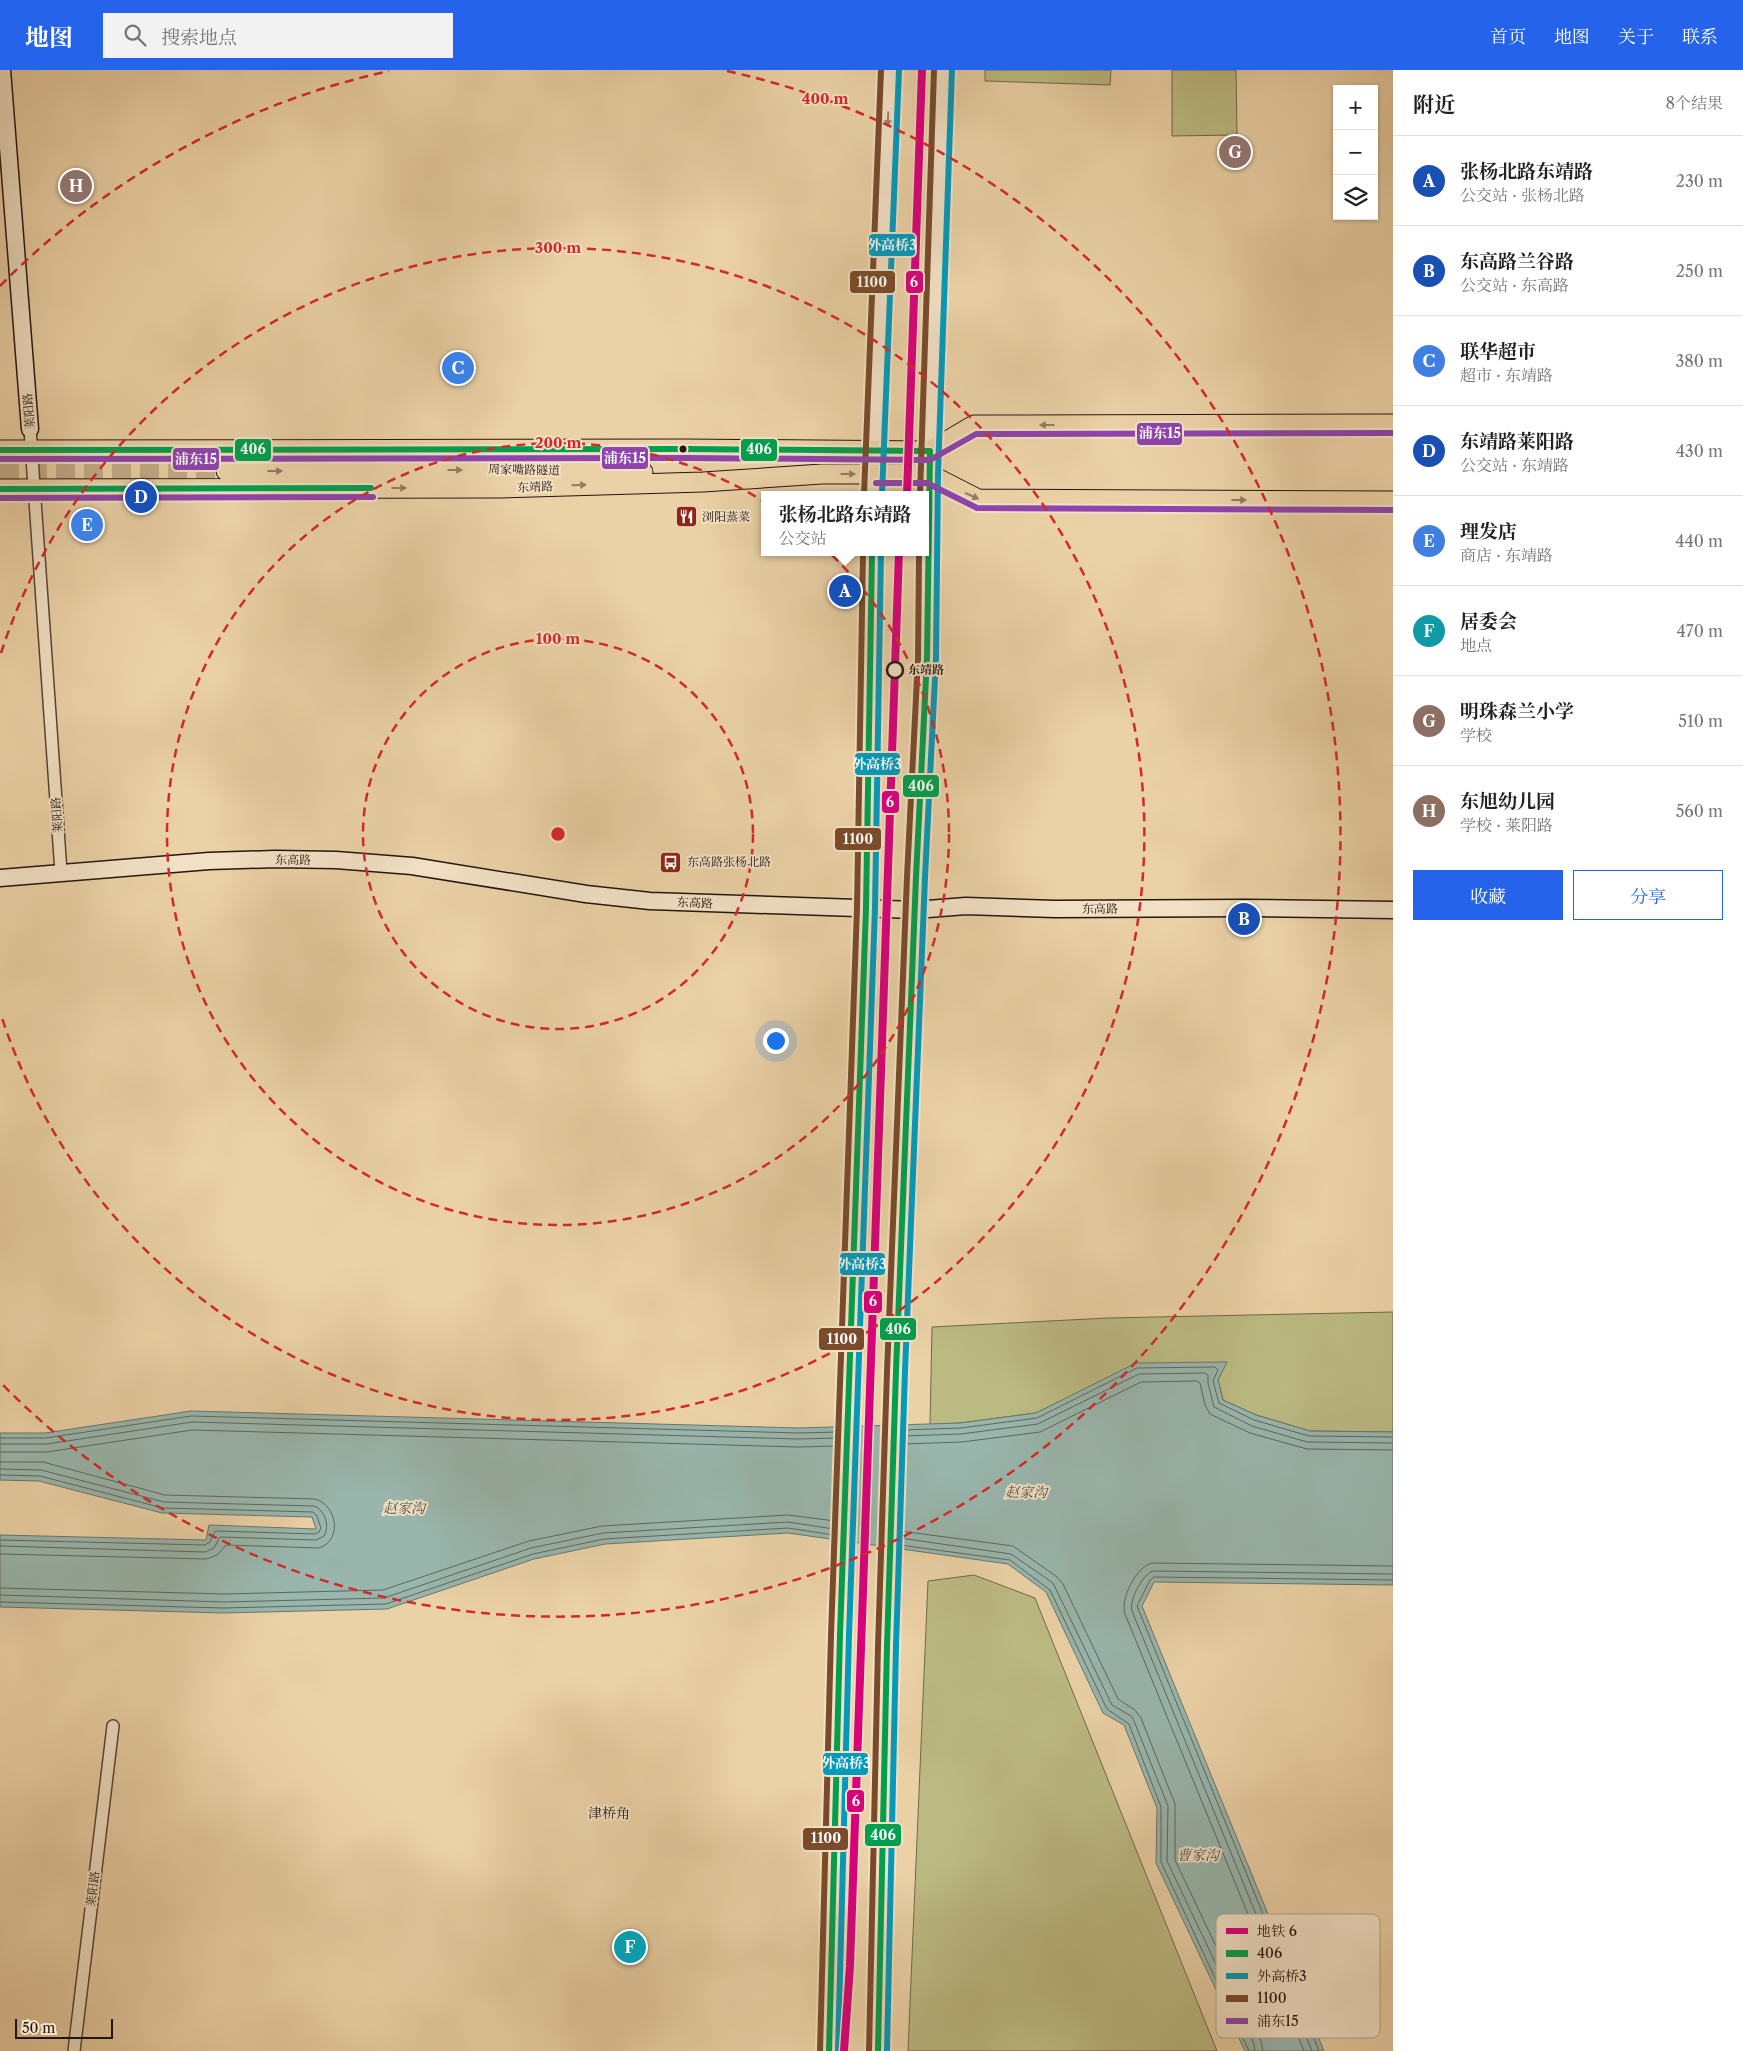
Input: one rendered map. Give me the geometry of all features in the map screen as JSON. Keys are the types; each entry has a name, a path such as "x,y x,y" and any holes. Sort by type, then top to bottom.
{"main road":[{"name":"莱阳路","path":"2,70 30,429"},
{"path":"873,491 890,70"},
{"path":"929,491 943,70"},
{"path":"0,450 930,450 974,425 1393,424"},
{"name":"周家嘴路隧道","path":"226,471 473,469 822,474"},
{"name":"东靖路","path":"0,489 501,488 703,482 822,474 929,474 978,499 1393,501"},
{"path":"829,2051 840,1635 866,908 872,556"},
{"path":"878,2051 887,1646 896,1371 927,658 928,556"},
{"name":"东高路","path":"0,878 209,861 336,860 412,866 586,894 650,901 915,910 966,906 1055,909 1245,908 1393,910"}],"street":[{"name":"莱阳路","path":"30,429 61,872"},
{"name":"莱阳路","path":"74,2051 113,1726"}],"shaded area":[{"path":"985,70 1111,70 1110,85 985,81"},
{"path":"1172,70 1236,70 1237,135 1172,136"},
{"path":"1393,1312 1393,1432 1310,1431 1256,1415 1223,1400 1218,1380 1226,1362 1063,1400 1036,1413 930,1425 932,1327 1108,1318"},
{"path":"974,1575 1035,1598 1217,2051 908,2051 928,1581"}],"water":[{"name":"赵家沟","path":"1227,1362 1218,1380 1223,1400 1256,1415 1310,1431 1393,1432 1393,1585 1154,1582 1142,1606 1268,1914 1216,1914 1216,1990 1156,1863 1157,1808 1124,1725 1103,1713 1046,1592 1008,1564 788,1533 605,1544 534,1559 387,1609 224,1613 0,1607 0,1535 206,1540 209,1525 316,1529 312,1517 162,1513 39,1481 0,1480 0,1433 45,1433 191,1411 799,1428 960,1423 1036,1413 1136,1363"},
{"name":"赵家沟","path":"1239,2038 1319,2038 1324,2051 1245,2051"}],"tunnel":[{"path":"0,473 226,471"}],"metro line":[{"name":"6","path":"907,491 922,70"},
{"name":"6","path":"844,2051 850,1966 899,556"}],"transit line":[{"name":"1100","path":"864,491 881,70"},
{"name":"外高桥3","path":"882,491 899,70"},
{"name":"1100","path":"920,491 934,70"},
{"name":"外高桥3","path":"887,2051 896,1646 905,1371 936,658 938,474 952,70"},
{"name":"浦东15","path":"0,459 687,458 930,460 976,434 1393,433"},
{"name":"406","path":"0,450 687,449 930,451 929,520"},
{"name":"浦东15","path":"876,483 927,483 977,508 1393,510"},
{"name":"406","path":"0,489 371,488"},
{"name":"浦东15","path":"0,498 373,497"},
{"name":"1100","path":"820,2051 831,1635 857,908 863,556"},
{"name":"406","path":"829,2051 840,1635 866,908 872,556"},
{"name":"外高桥3","path":"838,2051 849,1635 875,908 881,556"},
{"name":"1100","path":"869,2051 878,1646 887,1371 918,658 919,556"},
{"name":"406","path":"878,2051 887,1646 896,1371 927,658 928,556"}],"place":[{"name":"明珠森兰小学","path":"1235,152"},
{"name":"东旭幼儿园","path":"76,186"},
{"name":"联华超市","path":"458,368"},
{"name":"东靖路莱阳路","path":"141,497"},
{"name":"浏阳蒸菜","path":"686,517"},
{"name":"理发店","path":"87,525"},
{"name":"张杨北路东靖路","path":"845,591"},
{"name":"东靖路","path":"895,670"},
{"name":"东高路张杨北路","path":"671,862"},
{"name":"东高路兰谷路","path":"1244,919"},
{"name":"居委会","path":"630,1947"}],"district":[{"name":"津桥角","path":"609,1813"}],"water label":[{"name":"曹家沟","path":"1198,1855"}]}
